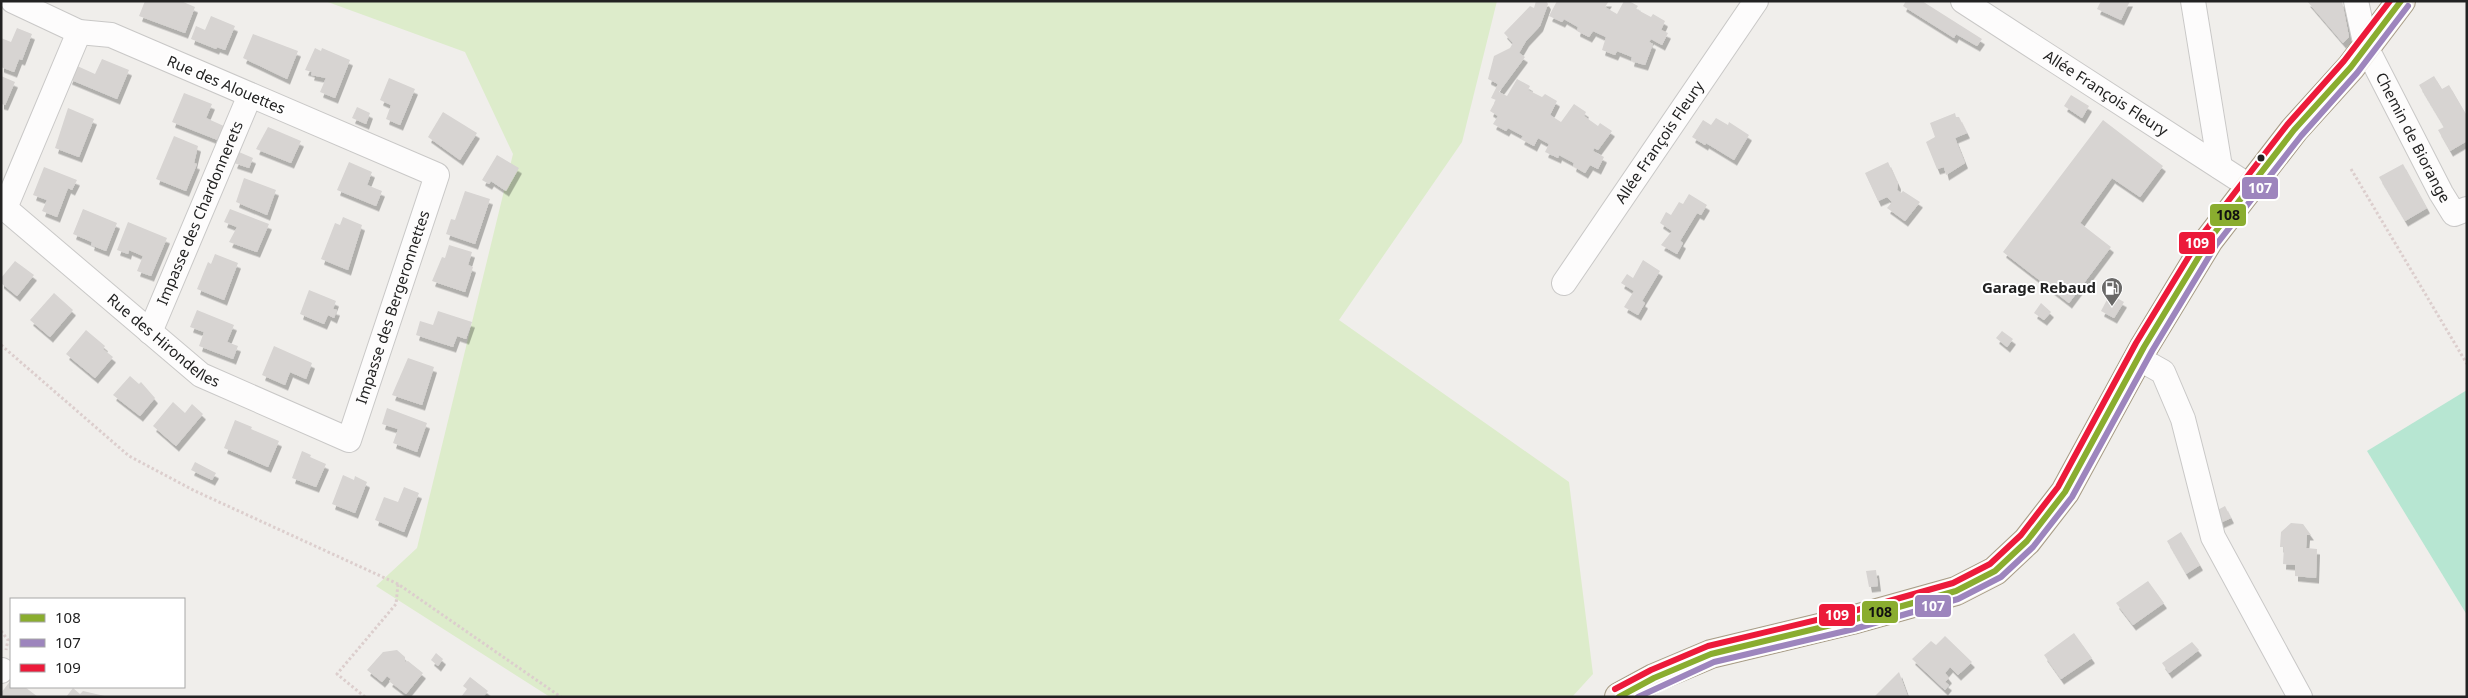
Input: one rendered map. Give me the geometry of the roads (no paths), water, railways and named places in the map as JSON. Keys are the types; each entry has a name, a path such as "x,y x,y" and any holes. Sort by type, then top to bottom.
{"main road":[{"path":"1619,697 1654,678 1711,654 1852,620 1956,591 1995,571 2027,541 2065,492 2138,358 2209,240 2249,186 2294,130 2366,47 2401,1"}],"street":[{"name":"Rue des Alouettes","path":"14,1 79,32 111,35 437,176"},
{"name":"Allée François Fleury","path":"1564,283 1756,1"},
{"name":"Allée François Fleury","path":"1963,1 2249,186"},
{"path":"2193,1 2220,167"},
{"path":"2356,1 2366,47"},
{"path":"3,207 79,32"},
{"name":"Chemin de Biorange","path":"2366,47 2441,193 2454,214 2467,208"},
{"name":"Impasse des Chardonnerets","path":"150,332 250,95"},
{"name":"Impasse des Bergeronnettes","path":"349,440 437,176"},
{"name":"Rue des Hirondelles","path":"3,207 201,374 349,440"},
{"path":"2138,358 2163,372 2183,419 2212,537 2300,697"}],"place":[{"name":"Garage Rebaud","path":"2112,307"}]}
